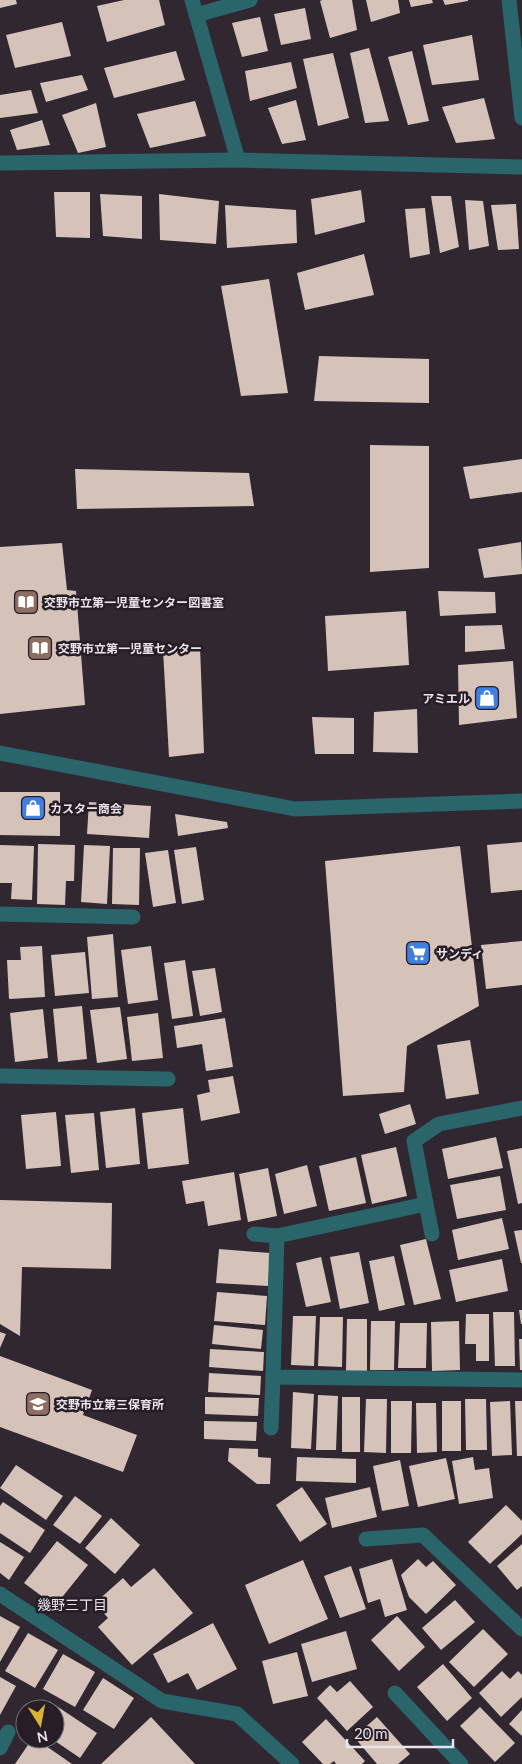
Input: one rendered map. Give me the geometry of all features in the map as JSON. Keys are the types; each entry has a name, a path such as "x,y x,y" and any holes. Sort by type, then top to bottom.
{"street":[{"path":"238,160 194,7 250,0"},
{"path":"509,0 522,118"},
{"path":"0,163 238,160 522,167"},
{"path":"0,753 295,809 522,801"},
{"path":"0,914 133,917"},
{"path":"0,1076 168,1079"},
{"path":"432,1234 414,1141 438,1124 522,1108"},
{"path":"254,1234 277,1236 426,1204"},
{"path":"271,1428 277,1236"},
{"path":"273,1377 522,1380"},
{"path":"366,1539 423,1535 522,1629"},
{"path":"0,1594 162,1700 237,1714 292,1764"},
{"path":"395,1693 461,1764"},
{"path":"0,1748 8,1732"}],"building":[{"path":"0,0 16,0 17,4 0,8"},
{"path":"124,0 159,0 165,25 107,42 97,6"},
{"path":"352,0 357,30 330,38 320,1"},
{"path":"366,0 398,0 400,13 371,22"},
{"path":"409,0 432,0 433,3 411,7"},
{"path":"443,0 468,0 468,1 445,5"},
{"path":"305,8 311,39 281,45 274,14"},
{"path":"260,17 268,51 242,57 232,23"},
{"path":"62,22 71,56 15,68 6,35"},
{"path":"472,35 479,80 432,85 423,45"},
{"path":"369,48 389,121 365,123 350,53"},
{"path":"176,51 185,80 114,98 104,68"},
{"path":"412,51 429,121 408,125 388,57"},
{"path":"333,53 349,118 318,126 303,59"},
{"path":"291,62 297,88 250,101 245,71"},
{"path":"82,75 88,90 46,102 40,83"},
{"path":"31,90 38,113 0,118 0,95"},
{"path":"484,98 495,139 456,143 442,107"},
{"path":"296,100 306,140 282,144 268,108"},
{"path":"195,101 206,136 150,148 137,114"},
{"path":"96,103 106,147 78,153 62,115"},
{"path":"42,120 50,145 17,150 10,130"},
{"path":"361,190 365,222 315,235 311,199"},
{"path":"54,192 90,192 90,238 56,237"},
{"path":"100,194 142,196 142,239 103,236"},
{"path":"159,194 219,201 216,244 160,240"},
{"path":"431,196 451,196 459,247 440,253"},
{"path":"465,200 483,201 489,246 469,250"},
{"path":"516,204 519,249 498,250 491,205"},
{"path":"225,205 296,210 297,243 227,248"},
{"path":"425,208 430,254 410,258 405,209"},
{"path":"364,254 374,295 305,310 297,273"},
{"path":"269,279 288,393 241,396 221,286"},
{"path":"319,356 429,359 429,403 314,401"},
{"path":"370,445 429,446 429,568 370,572"},
{"path":"522,459 522,492 470,499 463,467"},
{"path":"75,469 249,473 254,506 77,509"},
{"path":"521,542 522,574 484,578 478,549"},
{"name":"交野市立第一児童センター","path":"62,543 67,590 76,591 85,705 0,714 0,547"},
{"path":"438,591 495,592 496,613 440,616"},
{"path":"406,611 409,665 328,671 325,616"},
{"path":"502,625 505,649 465,652 465,626"},
{"path":"200,646 204,753 169,757 163,650"},
{"path":"513,661 517,718 459,725 458,665"},
{"path":"417,709 418,753 373,752 374,712"},
{"path":"312,717 354,718 354,754 315,754"},
{"path":"0,792 60,792 60,836 0,835"},
{"path":"89,802 151,806 149,838 87,834"},
{"path":"175,814 227,822 228,828 178,836"},
{"path":"522,842 522,890 491,893 487,845"},
{"path":"38,844 75,845 74,881 66,881 65,905 37,904"},
{"path":"0,845 34,846 32,900 11,899 12,883 0,883"},
{"path":"84,845 110,846 107,904 81,902"},
{"path":"460,846 479,1006 407,1046 404,1092 343,1096 325,861"},
{"path":"196,847 204,900 182,904 174,850"},
{"path":"113,848 140,848 139,905 112,904"},
{"path":"168,850 176,903 153,907 145,853"},
{"path":"113,934 118,997 92,999 87,937"},
{"path":"522,941 522,985 486,989 481,945"},
{"path":"42,946 45,997 9,999 7,960 21,960 20,947"},
{"path":"151,946 158,1000 128,1004 121,950"},
{"path":"85,952 89,993 55,996 51,955"},
{"path":"185,960 193,1016 172,1019 164,963"},
{"path":"215,968 222,1012 200,1016 192,971"},
{"path":"82,1006 87,1059 58,1062 53,1009"},
{"path":"120,1007 127,1059 97,1063 90,1010"},
{"path":"43,1009 48,1058 15,1062 10,1013"},
{"path":"158,1013 163,1058 132,1061 127,1017"},
{"path":"225,1018 233,1067 206,1071 202,1044 177,1048 174,1026"},
{"path":"470,1040 479,1094 446,1099 437,1045"},
{"path":"233,1076 240,1113 201,1121 197,1095 210,1092 208,1080"},
{"path":"410,1104 416,1124 385,1134 379,1114"},
{"path":"135,1108 140,1164 106,1168 100,1112"},
{"path":"183,1108 189,1164 148,1169 142,1113"},
{"path":"56,1112 61,1166 26,1169 21,1115"},
{"path":"94,1113 99,1170 71,1173 65,1115"},
{"path":"496,1137 503,1168 448,1179 442,1149"},
{"path":"396,1147 407,1196 372,1204 361,1155"},
{"path":"522,1148 522,1203 518,1204 507,1151"},
{"path":"356,1157 366,1203 329,1211 319,1166"},
{"path":"307,1165 317,1206 284,1214 275,1174"},
{"path":"268,1168 277,1216 248,1222 239,1174"},
{"path":"234,1172 241,1220 208,1226 204,1201 186,1204 182,1181"},
{"path":"500,1176 506,1210 457,1219 450,1185"},
{"path":"0,1200 112,1203 111,1269 22,1267 20,1336 0,1324"},
{"path":"502,1218 509,1249 458,1260 452,1230"},
{"path":"522,1230 522,1263 521,1263 514,1231"},
{"path":"426,1239 441,1299 414,1305 400,1245"},
{"path":"219,1249 270,1253 268,1286 216,1283"},
{"path":"359,1252 369,1303 340,1309 330,1257"},
{"path":"394,1256 405,1305 379,1311 369,1261"},
{"path":"321,1257 331,1302 306,1307 296,1263"},
{"path":"502,1259 508,1291 456,1302 449,1270"},
{"path":"217,1292 267,1296 265,1325 214,1321"},
{"path":"519,1310 522,1310 522,1324 521,1324"},
{"path":"493,1312 514,1312 515,1366 495,1366"},
{"path":"466,1314 489,1314 489,1361 476,1361 476,1344 465,1344"},
{"path":"293,1316 316,1316 314,1366 291,1365"},
{"path":"320,1317 343,1317 342,1367 318,1366"},
{"path":"347,1319 367,1319 367,1371 346,1371"},
{"path":"371,1321 395,1321 394,1370 370,1370"},
{"path":"459,1321 460,1370 432,1371 431,1322"},
{"path":"400,1323 427,1323 426,1368 398,1368"},
{"path":"214,1325 263,1330 261,1349 212,1344"},
{"path":"0,1332 6,1334 0,1348"},
{"path":"519,1339 522,1339 522,1370 520,1370"},
{"path":"210,1349 264,1352 263,1371 209,1367"},
{"path":"0,1356 92,1390 83,1415 137,1435 123,1472 0,1427"},
{"path":"209,1373 261,1376 260,1395 208,1392"},
{"path":"293,1392 314,1394 311,1449 291,1448"},
{"path":"318,1395 338,1396 336,1450 316,1450"},
{"path":"205,1397 259,1398 258,1416 205,1414"},
{"path":"342,1397 360,1397 360,1452 342,1452"},
{"path":"366,1399 387,1399 386,1453 364,1452"},
{"path":"465,1399 486,1399 487,1450 466,1450"},
{"path":"391,1401 412,1401 411,1453 391,1453"},
{"path":"442,1401 461,1401 461,1451 442,1451"},
{"path":"510,1401 512,1455 492,1456 490,1402"},
{"path":"515,1401 522,1401 522,1456 517,1456"},
{"path":"416,1403 436,1403 437,1452 417,1453"},
{"path":"204,1421 257,1422 256,1441 204,1439"},
{"path":"229,1448 258,1449 258,1457 271,1458 270,1484 257,1484 228,1461"},
{"path":"297,1457 356,1459 356,1483 296,1481"},
{"path":"473,1457 475,1470 489,1468 493,1498 459,1504 452,1461"},
{"path":"446,1458 455,1499 418,1507 409,1466"},
{"path":"400,1460 409,1506 382,1511 373,1466"},
{"path":"16,1465 63,1496 46,1520 0,1488"},
{"path":"302,1487 327,1524 300,1542 276,1505"},
{"path":"370,1487 377,1517 332,1528 325,1498"},
{"path":"75,1496 102,1516 80,1544 53,1525"},
{"path":"3,1502 45,1530 30,1553 0,1533 0,1506"},
{"path":"506,1505 522,1521 522,1534 490,1564 468,1542"},
{"path":"111,1518 140,1545 115,1574 85,1548"},
{"path":"57,1541 88,1565 55,1606 24,1583"},
{"path":"0,1542 24,1557 9,1580 0,1573"},
{"path":"522,1544 522,1586 517,1590 497,1566"},
{"path":"392,1559 407,1610 385,1617 380,1599 368,1603 359,1569"},
{"path":"418,1559 426,1567 433,1561 456,1585 426,1614 409,1597 401,1575"},
{"path":"303,1560 328,1619 269,1644 245,1585"},
{"path":"351,1566 366,1609 340,1618 324,1576"},
{"path":"154,1568 193,1613 132,1665 98,1627 108,1618 95,1603 123,1578 131,1587"},
{"path":"455,1600 475,1622 441,1650 422,1628"},
{"path":"0,1616 20,1627 0,1662"},
{"path":"397,1616 425,1647 399,1671 371,1640"},
{"path":"213,1623 237,1669 197,1690 188,1673 168,1683 153,1654"},
{"path":"483,1629 508,1654 474,1687 449,1662"},
{"path":"346,1631 357,1669 312,1682 301,1644"},
{"path":"28,1633 58,1650 35,1688 5,1671"},
{"path":"297,1652 308,1696 273,1704 262,1661"},
{"path":"63,1654 95,1672 75,1707 65,1701 65,1699 61,1699 43,1689"},
{"path":"443,1664 472,1698 447,1721 417,1687"},
{"path":"502,1671 510,1679 518,1671 522,1675 522,1697 501,1717 479,1693"},
{"path":"0,1677 16,1686 0,1715"},
{"path":"103,1678 134,1698 114,1729 83,1710"},
{"path":"350,1681 373,1707 347,1731 317,1698 330,1685 337,1692"},
{"path":"480,1707 515,1743 495,1762 460,1726"},
{"path":"522,1710 522,1736 509,1724"},
{"path":"65,1712 97,1733 80,1758 65,1748"},
{"path":"151,1717 195,1764 101,1764"},
{"path":"377,1717 410,1754 398,1764 377,1764 354,1737"},
{"path":"326,1719 365,1761 362,1764 336,1764 334,1761 330,1764 323,1764 302,1742"},
{"path":"25,1749 50,1749 72,1764 15,1764"}],"place":[{"name":"交野市立第一児童センター図書室","path":"26,602"},
{"name":"交野市立第一児童センター","path":"40,648"},
{"name":"アミエル","path":"487,698"},
{"name":"カスター商会","path":"33,808"},
{"name":"サンディ","path":"418,953"},
{"name":"交野市立第三保育所","path":"38,1404"}],"district":[{"name":"幾野三丁目","path":"72,1604"}]}
